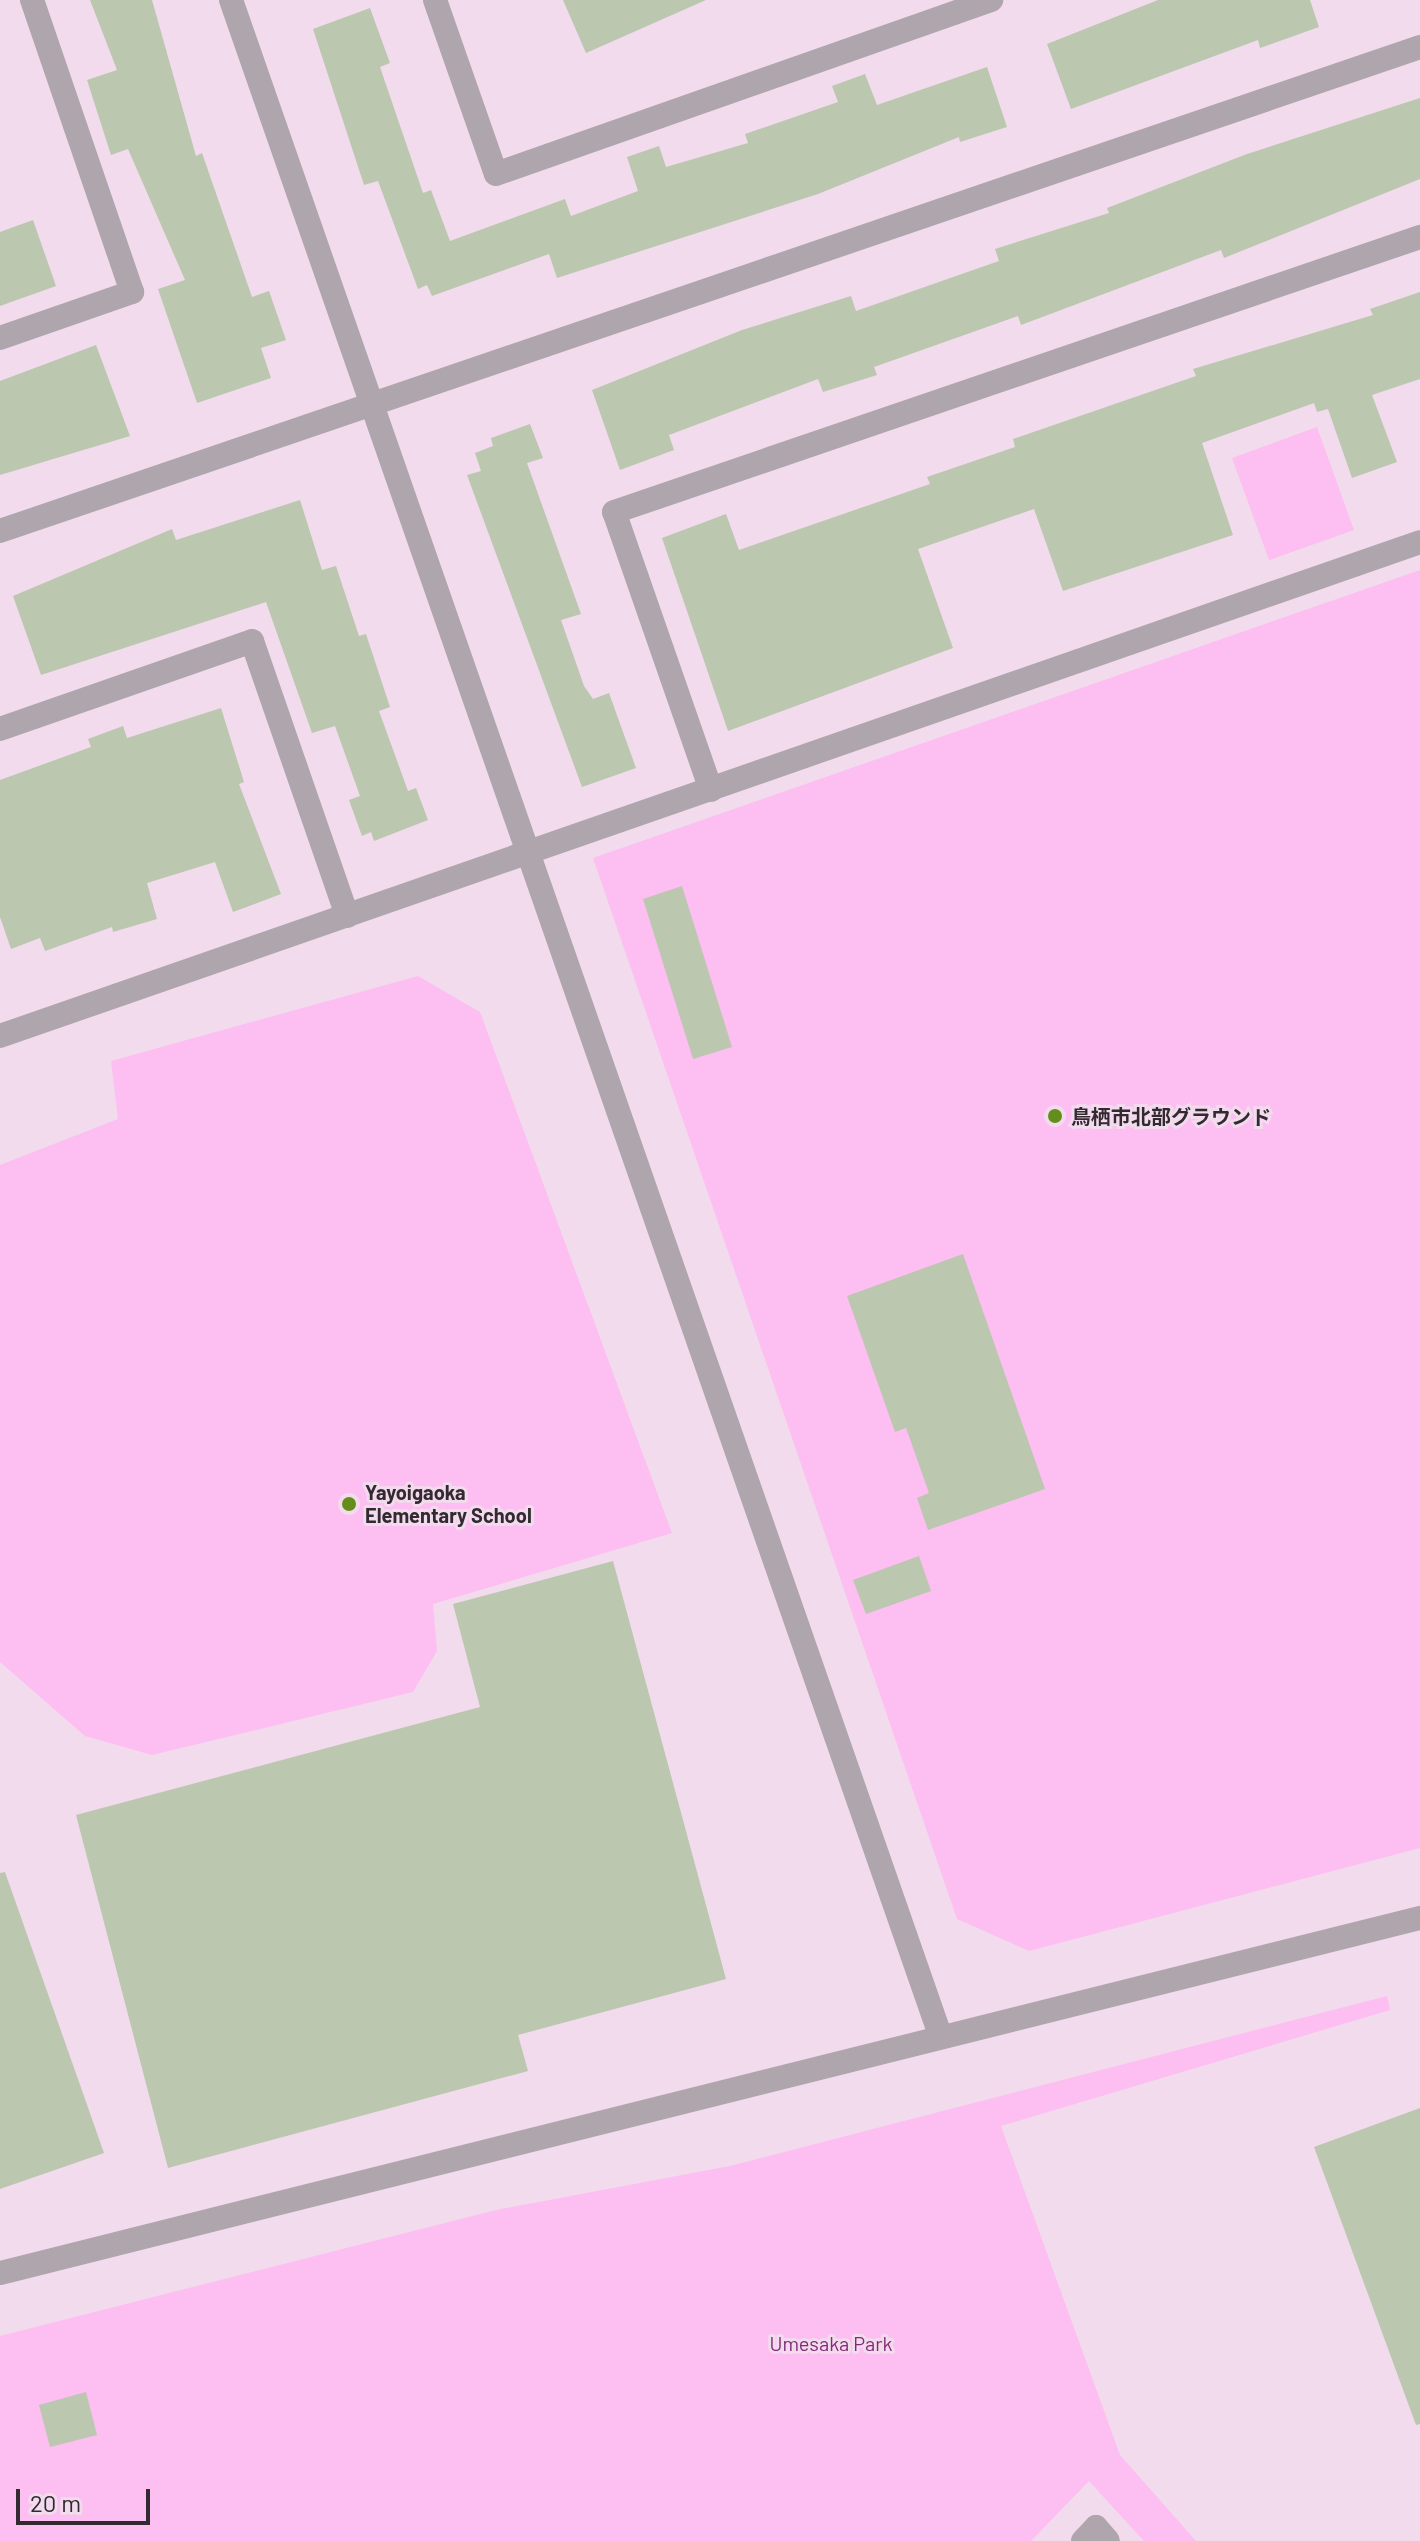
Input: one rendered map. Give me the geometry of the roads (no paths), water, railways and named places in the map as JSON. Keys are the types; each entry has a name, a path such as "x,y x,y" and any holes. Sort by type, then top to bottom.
{"street":[{"path":"0,338 132,292 32,0"},
{"path":"231,0 940,2035"},
{"path":"435,0 496,174 991,0"},
{"path":"0,531 1420,47"},
{"path":"711,790 614,512 1420,237"},
{"path":"0,1036 1420,542"},
{"path":"0,729 252,641 347,916"},
{"path":"0,2273 940,2035 1420,1918"},
{"path":"1083,2541 1096,2527 1108,2541"}],"place":[{"name":"鳥栖市北部グラウンド","path":"1055,1116"},
{"name":"Yayoigaoka Elementary School","path":"349,1504"}],"park label":[{"name":"Umesaka Park","path":"831,2343"}]}
